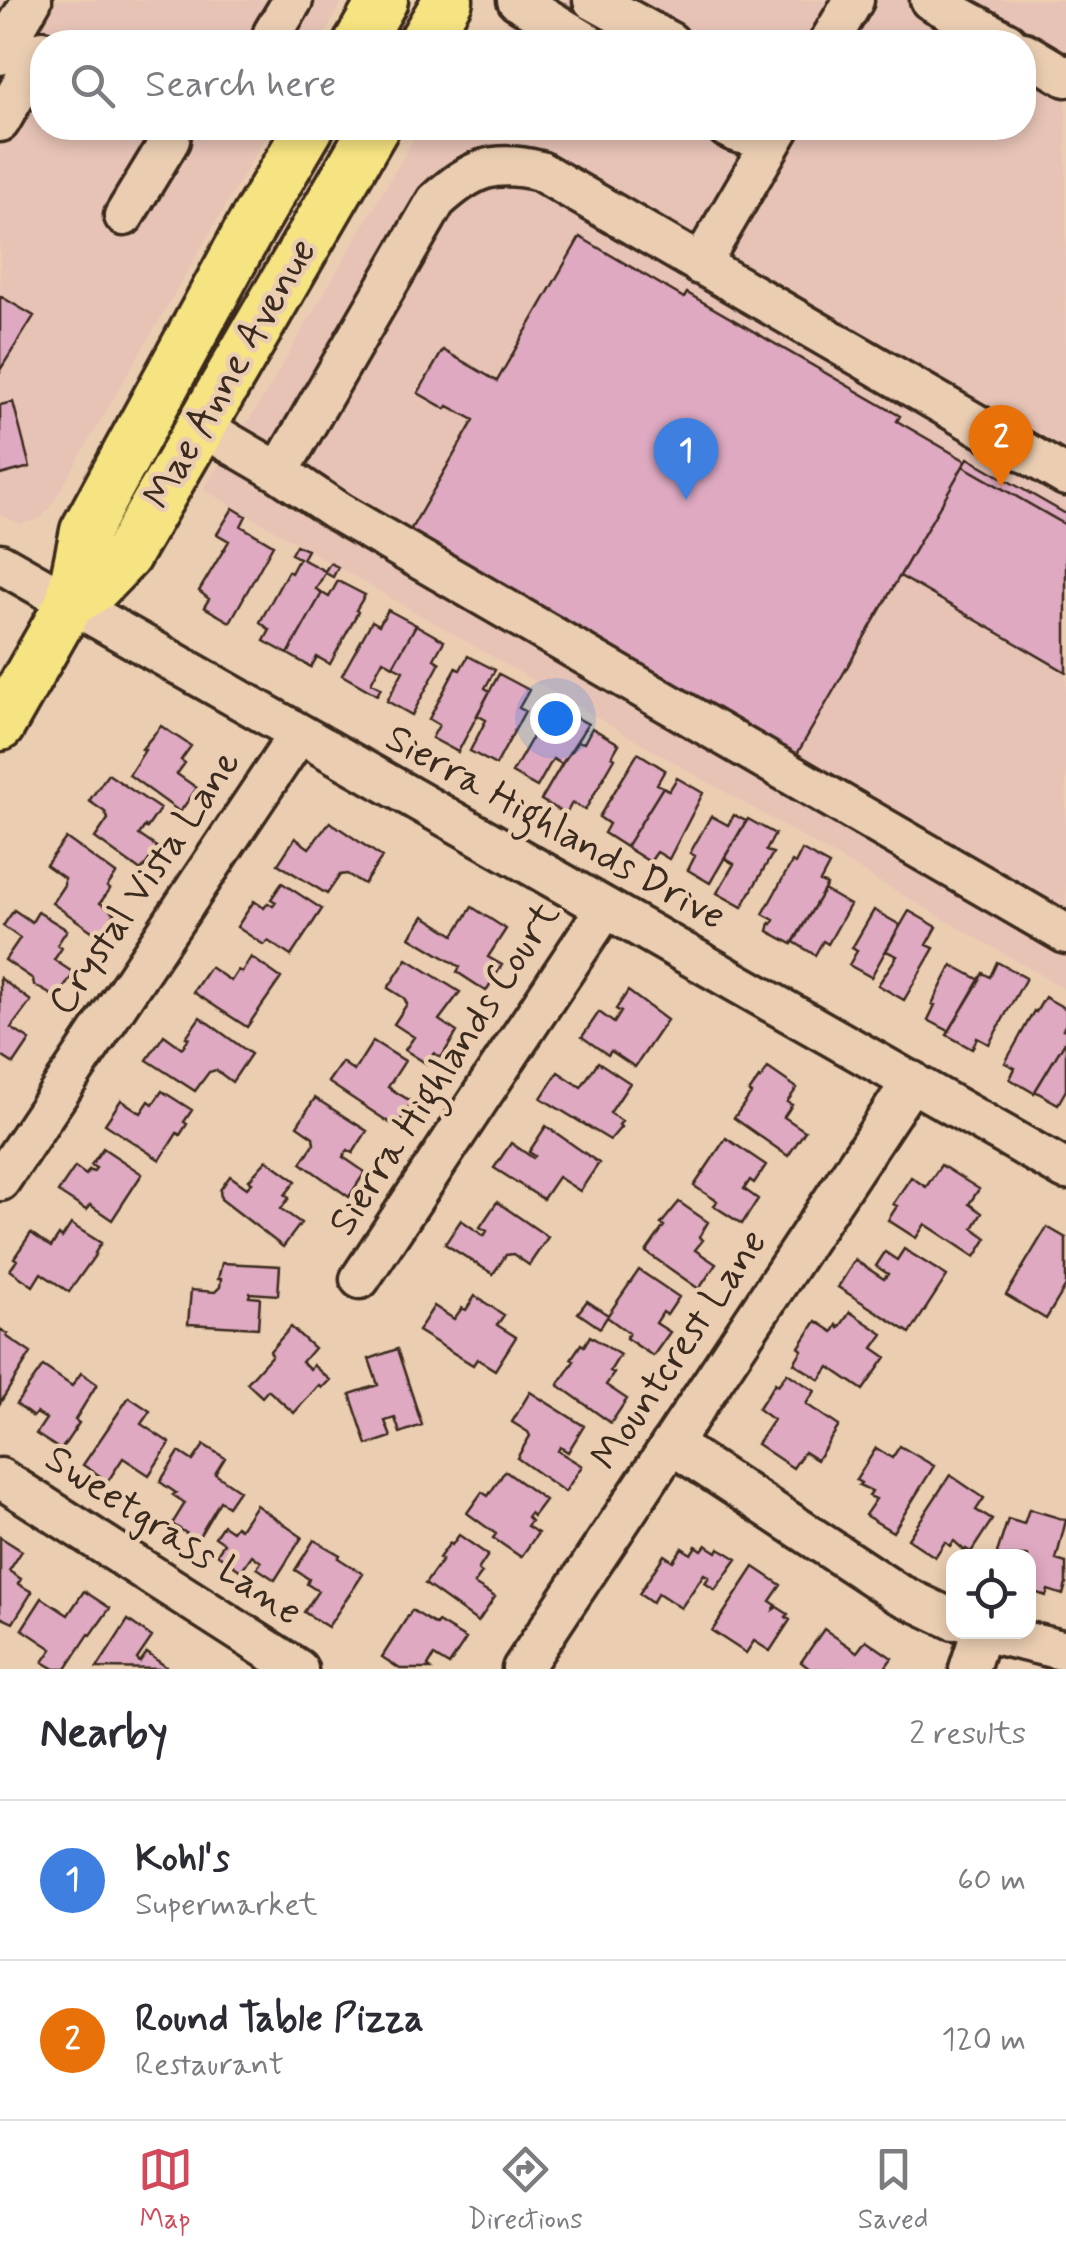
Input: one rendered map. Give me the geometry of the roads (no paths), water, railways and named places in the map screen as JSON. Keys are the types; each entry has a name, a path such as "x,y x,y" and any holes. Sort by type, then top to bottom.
{"main road":[{"path":"430,30 448,0"},
{"name":"Mae Anne Avenue","path":"0,726 70,603 86,531 302,140"},
{"name":"Mae Anne Avenue","path":"70,603 98,586 126,556 363,146"}],"street":[{"path":"0,55 32,0"},
{"path":"275,30 293,0"},
{"path":"517,0 566,30"},
{"path":"836,30 854,0"},
{"path":"930,0 985,30"},
{"path":"608,5 650,30"},
{"path":"1036,59 1066,76"},
{"path":"0,122 30,71"},
{"path":"124,216 170,140"},
{"path":"700,265 772,140"},
{"path":"279,472 436,201 458,181 500,165 540,171 1066,476"},
{"path":"202,426 340,513 1066,934"},
{"name":"Sierra Highlands Drive","path":"0,564 1066,1170"},
{"name":"Crystal Vista Lane","path":"0,1181 298,735"},
{"name":"Sierra Highlands Court","path":"360,1279 605,909"},
{"name":"Mountcrest Lane","path":"522,1669 912,1081"},
{"path":"672,1444 898,1593 946,1616"},
{"name":"Sweetgrass Lane","path":"0,1478 298,1669"},
{"path":"968,1669 980,1639"},
{"path":"1014,1639 1066,1651"}],"place":[{"name":"Round Table Pizza","path":"1001,487"},
{"name":"Kohl's","path":"686,500"}]}
